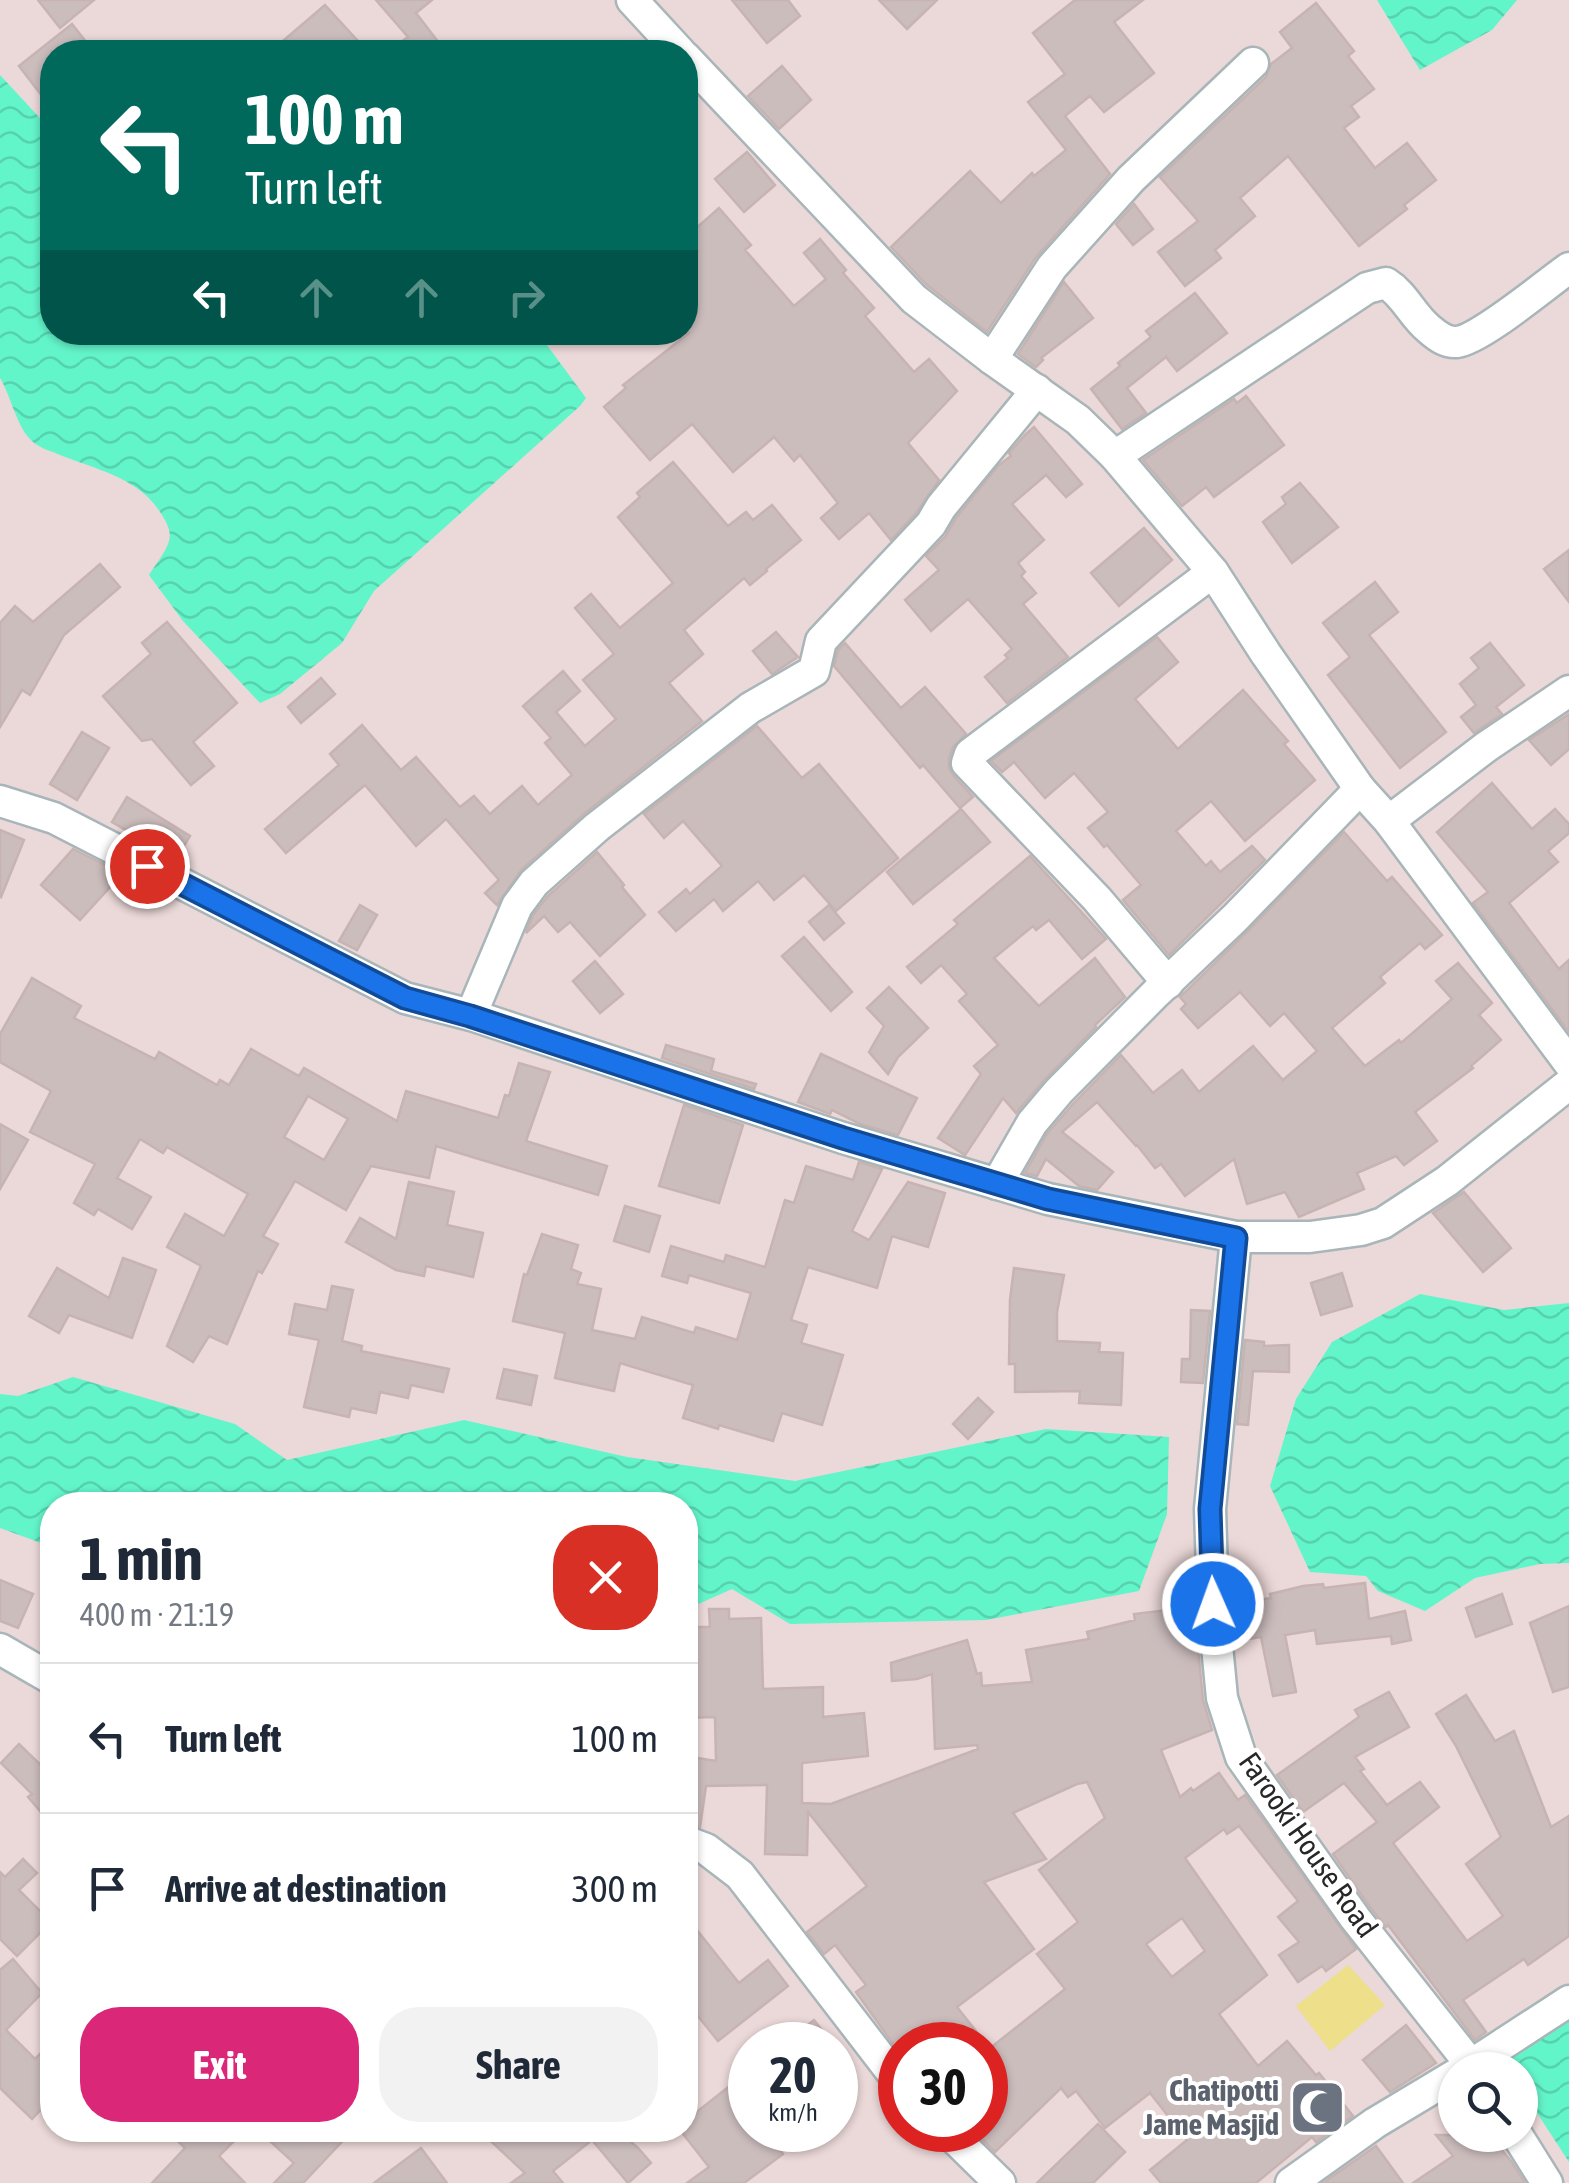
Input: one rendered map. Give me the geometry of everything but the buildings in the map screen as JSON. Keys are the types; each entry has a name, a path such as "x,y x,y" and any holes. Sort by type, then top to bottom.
{"street":[{"path":"632,0 669,40"},
{"path":"992,359 1052,267 1130,179 1254,63"},
{"path":"698,71 914,298 1078,420 1115,456 1212,572 1360,789 1569,1062"},
{"path":"1115,456 1367,288 1386,284 1398,290 1425,326 1444,340 1457,342 1477,335 1569,268"},
{"path":"470,1016 516,906 534,883 597,827 750,708 814,671 821,641 931,524 940,506 1038,390"},
{"path":"1168,983 1097,899 967,763 970,754 1212,572"},
{"path":"1389,822 1486,747 1569,691"},
{"path":"997,1184 1032,1123 1059,1091 1360,789"},
{"path":"0,800 54,818 405,998 1048,1199 1236,1238 1310,1237 1383,1223 1447,1181 1569,1084"},
{"name":"Farooki House Road","path":"1236,1238 1210,1509 1213,1604 1222,1698 1242,1757 1453,2052"},
{"path":"0,1648 40,1672"},
{"path":"698,1846 740,1875 878,2055"},
{"path":"1493,2052 1569,2001"},
{"path":"1291,2183 1375,2123 1438,2086"},
{"path":"968,2152 1000,2183"},
{"path":"1527,2152 1548,2183"}],"shaded area":[{"path":"1348,1965 1385,2005 1330,2051 1296,2006"}],"water":[{"path":"1377,0 1517,0 1492,30 1420,70"},
{"path":"0,75 40,118 40,345 547,345 586,398 374,591 342,643 280,694 260,703 183,621 149,575 170,537 166,522 151,500 115,476 35,443 22,428 0,378"},
{"path":"1420,1294 1504,1310 1569,1303 1569,1563 1540,1564 1475,1578 1425,1611 1378,1591 1366,1576 1310,1572 1270,1486 1296,1399 1332,1342"},
{"path":"73,1377 235,1424 287,1460 464,1420 627,1457 795,1481 1046,1429 1169,1437 1167,1514 1139,1591 986,1620 790,1624 732,1589 698,1604 698,1492 40,1492 40,1543 0,1528 0,1394 18,1396"},
{"path":"1569,2015 1569,2162 1538,2115 1538,2052 1513,2052"}],"place":[{"name":"Chatipotti Jame Masjid","path":"1318,2108"}],"route":[{"path":"147,866 405,998 1048,1199 1236,1238 1210,1509 1213,1604"}]}
